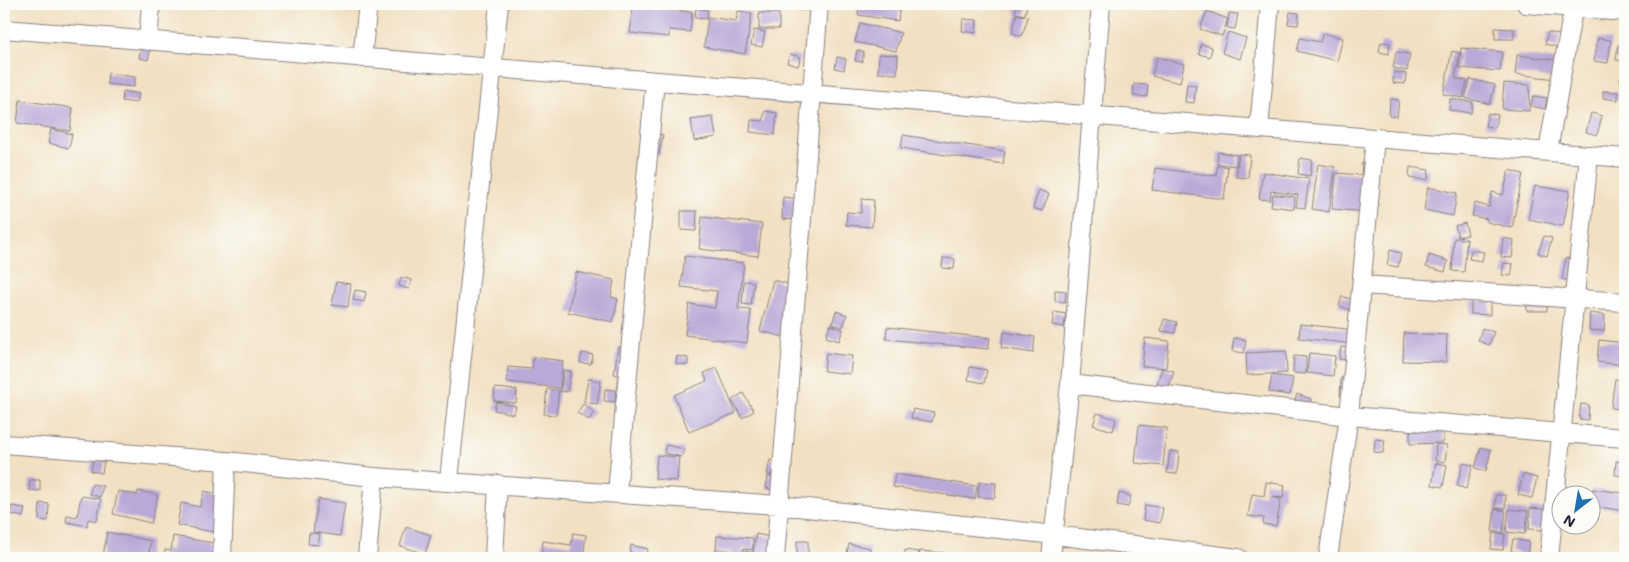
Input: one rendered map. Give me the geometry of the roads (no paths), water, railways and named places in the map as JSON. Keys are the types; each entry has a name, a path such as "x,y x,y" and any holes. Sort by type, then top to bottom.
{"street":[{"path":"148,41 151,4"},
{"path":"362,58 368,4"},
{"path":"449,480 499,4"},
{"path":"775,558 819,4"},
{"path":"1051,558 1070,384 1101,4"},
{"path":"1259,129 1270,4"},
{"path":"1526,4 1573,6 1625,12"},
{"path":"1548,151 1573,6"},
{"path":"4,30 1625,158"},
{"path":"617,492 655,81"},
{"path":"1328,558 1349,416 1375,138"},
{"path":"1549,558 1563,434 1589,155"},
{"path":"1362,285 1625,302"},
{"path":"1070,384 1349,416 1625,438"},
{"path":"4,444 226,461 374,477 449,480 617,492 780,506 1055,535 1238,558"},
{"path":"222,558 226,461"},
{"path":"367,558 374,477"},
{"path":"494,558 498,484"}]}
